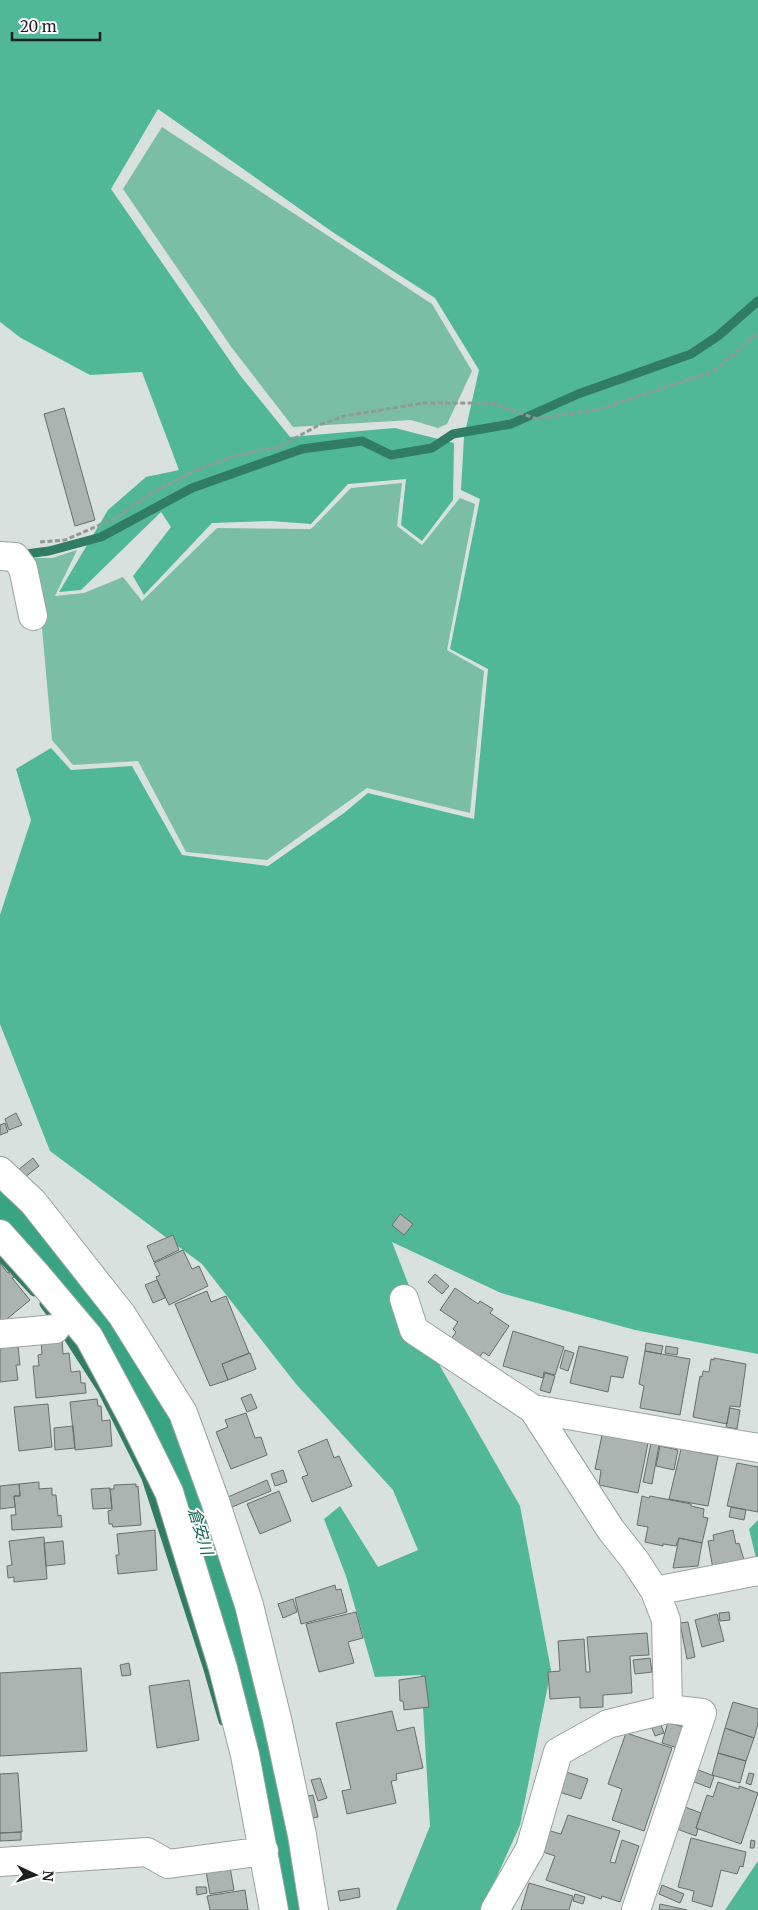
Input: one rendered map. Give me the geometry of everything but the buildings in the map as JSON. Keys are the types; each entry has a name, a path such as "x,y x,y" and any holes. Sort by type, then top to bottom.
{"street":[{"path":"8,556 23,568 33,616"},
{"path":"0,1171 33,1202 122,1315 183,1412 249,1605 277,1718 314,1910"},
{"path":"0,1234 35,1272 89,1337 169,1492 223,1668 245,1755 265,1845 274,1910"},
{"path":"404,1299 414,1330 533,1409 611,1530 634,1559 655,1591 666,1620 668,1709"},
{"path":"0,1334 55,1329"},
{"path":"533,1409 758,1448"},
{"path":"655,1591 758,1571"},
{"path":"495,1910 530,1849 558,1752 608,1724 668,1709 702,1713 636,1910"},
{"path":"0,1862 147,1852 168,1864 265,1845 299,1835"}],"path":[{"path":"8,556 20,544 65,540 116,518 152,493 196,470 234,456 279,447 319,424 345,416 423,403 492,403 537,419 600,409 714,371 758,333"}],"green space":[{"path":"0,0 758,0 758,1354 635,1330 501,1293 392,1242 440,1366 520,1506 551,1670 520,1825 482,1910 396,1910 430,1826 421,1675 375,1677 346,1576 324,1519 340,1506 378,1567 418,1550 393,1490 296,1384 202,1264 50,1151 0,1024 0,915 31,820 16,769 51,748 71,770 132,766 182,855 268,866 344,813 368,793 474,819 488,669 450,649 480,499 461,490 464,437 479,370 435,298 334,233 158,109 111,189 239,374 290,437 395,428 454,443 453,500 422,541 401,525 406,479 348,484 311,524 270,521 212,523 144,595 133,576 171,527 161,512 81,590 59,592 108,510 146,477 179,470 142,372 90,375 21,338 0,322"},
{"path":"162,127 432,304 472,371 447,424 438,428 411,420 293,427 232,348 123,189"},
{"path":"402,483 397,526 422,545 460,498 475,504 447,650 484,671 470,813 367,788 267,860 186,852 138,761 73,765 52,740 34,558 52,558 77,550 55,596 84,593 123,577 142,601 217,528 311,529 351,488"},
{"path":"758,1520 758,1562 757,1562 749,1529"},
{"path":"758,1861 758,1910 725,1910"}],"waterway":[{"path":"26,554 49,551 101,537 192,488 302,449 362,441 391,455 432,448 453,434 511,424 578,394 691,354 718,336 758,301"},
{"name":"倉安川","path":"0,1201 11,1211 96,1317 152,1401 183,1472 244,1670 285,1857 293,1910"},
{"path":"0,1256 34,1292"},
{"path":"44,1304 102,1390 146,1478 223,1721"}]}
